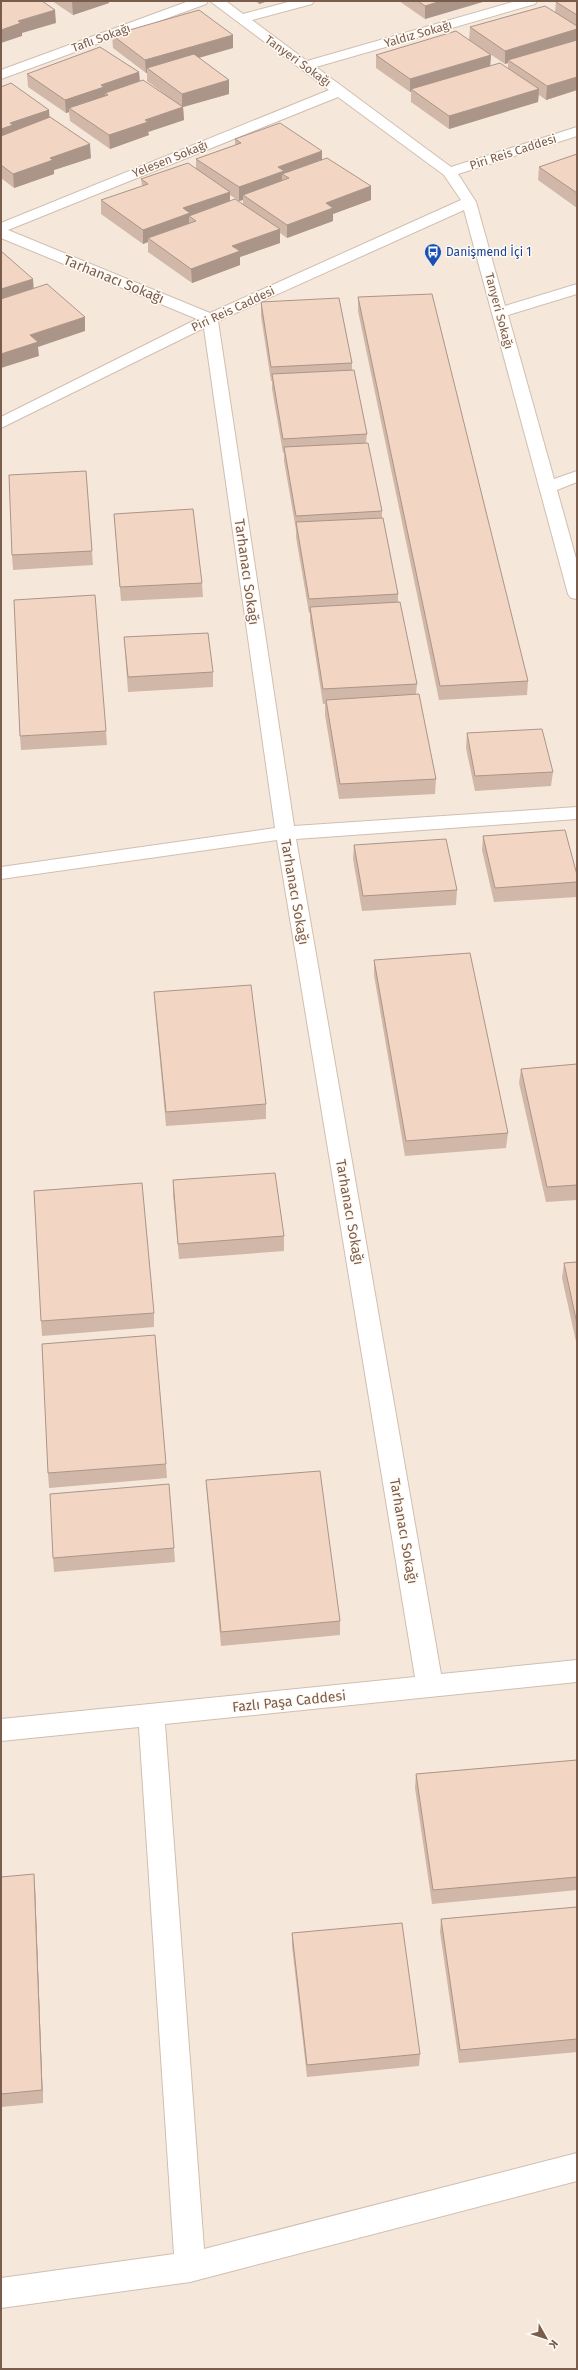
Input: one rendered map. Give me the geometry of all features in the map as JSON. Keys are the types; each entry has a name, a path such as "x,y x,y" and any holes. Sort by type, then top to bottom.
{"street":[{"name":"Taflı Sokağı","path":"1,75 201,1"},
{"name":"Tanyeri Sokağı","path":"217,1 449,172 469,202 577,594"},
{"path":"241,19 307,1"},
{"name":"Yaldız Sokağı","path":"306,66 530,1"},
{"name":"Yelesen Sokağı","path":"1,228 338,91"},
{"name":"Piri Reis Caddesi","path":"449,172 577,131"},
{"name":"Piri Reis Caddesi","path":"1,423 210,319 469,202"},
{"name":"Tarhanacı Sokağı","path":"1,233 210,319 285,833 430,1687"},
{"path":"499,313 577,289"},
{"path":"548,487 577,476"},
{"path":"1,873 285,833 577,813"},
{"name":"Fazlı Paşa Caddesi","path":"1,1730 577,1671"},
{"path":"151,1715 190,2268"},
{"path":"1,2293 190,2268 577,2167"}],"shaded area":[{"path":"1,1 577,1 577,2369 1,2369"}],"building":[{"path":"1,1 42,1 55,10 18,21 21,23 1,30"},
{"path":"418,1 441,1 425,6"},
{"path":"577,1 577,15 556,2"},
{"path":"545,6 577,26 577,29 505,51 470,27"},
{"path":"199,10 233,35 145,60 112,35"},
{"path":"456,31 491,55 410,79 376,55"},
{"path":"577,40 577,77 547,86 508,60"},
{"path":"100,47 139,72 101,85 104,87 65,100 27,74"},
{"path":"194,54 229,80 182,94 147,68"},
{"path":"500,63 539,89 449,116 411,89"},
{"path":"143,80 183,107 145,120 148,122 109,135 69,108 108,95 105,93"},
{"path":"11,83 49,110 10,123 13,125 1,129 1,87"},
{"path":"50,117 90,144 50,158 53,160 13,174 1,165 1,136"},
{"path":"280,123 322,151 278,167 284,171 239,187 196,159 241,143 235,139"},
{"path":"577,154 577,193 539,167"},
{"path":"327,158 371,186 326,203 333,208 287,225 243,195 289,178 282,174"},
{"path":"188,163 230,192 183,208 190,213 143,230 101,200 148,184 141,179"},
{"path":"235,199 280,229 232,246 240,251 191,269 148,238 196,221 189,216"},
{"path":"1,251 33,279 1,289"},
{"path":"47,284 85,317 30,335 38,342 1,354 1,299"},
{"path":"432,294 528,681 440,686 358,297"},
{"path":"339,298 352,363 271,367 261,302"},
{"path":"354,370 367,434 283,439 272,374"},
{"path":"368,443 382,511 296,516 284,447"},
{"path":"86,471 92,551 12,555 9,475"},
{"path":"193,509 202,583 120,587 114,514"},
{"path":"383,518 398,594 309,599 296,522"},
{"path":"95,595 106,731 20,736 14,600"},
{"path":"400,602 417,684 323,689 310,607"},
{"path":"208,633 213,672 128,677 124,637"},
{"path":"419,694 436,779 340,784 326,700"},
{"path":"542,729 553,772 475,776 467,733"},
{"path":"565,830 577,875 577,882 495,888 483,836"},
{"path":"446,839 457,890 363,896 354,845"},
{"path":"470,953 508,1133 406,1141 374,960"},
{"path":"251,985 266,1104 166,1112 154,992"},
{"path":"577,1064 577,1185 547,1187 521,1069"},
{"path":"275,1173 284,1236 178,1244 173,1180"},
{"path":"142,1183 154,1313 41,1321 34,1191"},
{"path":"577,1262 577,1324 564,1263"},
{"path":"155,1335 166,1464 48,1473 42,1344"},
{"path":"320,1471 340,1621 221,1632 206,1480"},
{"path":"169,1484 174,1548 53,1558 50,1494"},
{"path":"577,1760 577,1877 433,1890 416,1774"},
{"path":"34,1874 42,2090 1,2094 1,1877"},
{"path":"577,1907 577,2039 460,2050 441,1919"},
{"path":"402,1923 420,2054 307,2065 292,1933"}],"place":[{"name":"Danişmend İçi 1","path":"433,267"}]}
